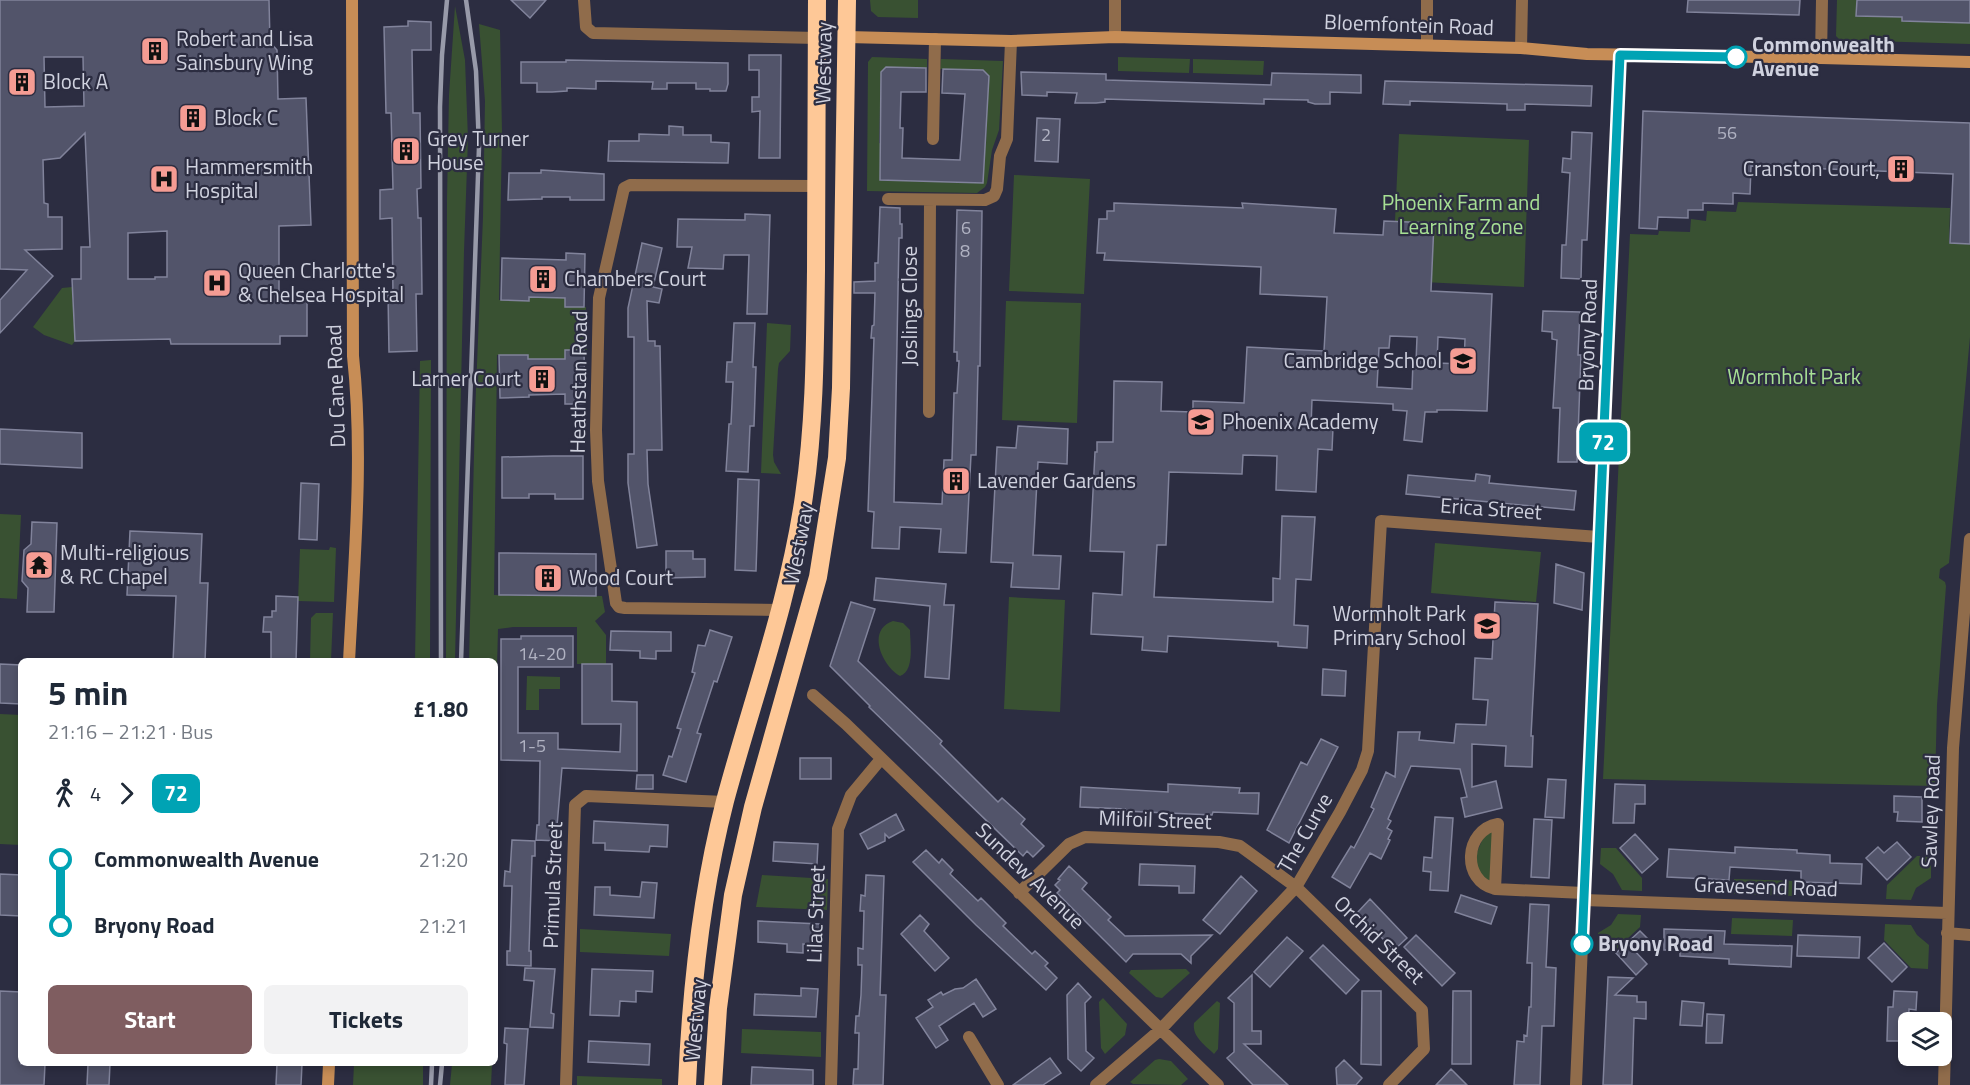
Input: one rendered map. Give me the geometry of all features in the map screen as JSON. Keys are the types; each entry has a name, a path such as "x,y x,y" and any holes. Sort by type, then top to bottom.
{"highway":[{"name":"Westway","path":"687,1085 689,1036 699,937 710,868 725,802 781,610 804,497 815,370 817,0"},
{"name":"Westway","path":"713,1085 718,1008 733,895 753,807 818,577 837,458 841,388 847,0"}],"street":[{"name":"Du Cane Road","path":"349,658 359,460 358,400 353,356 352,0"},
{"path":"584,0 586,27 593,33 817,38"},
{"path":"1115,0 1115,37"},
{"path":"1427,0 1427,44"},
{"path":"1521,48 1522,0"},
{"path":"1821,58 1822,0"},
{"name":"Bloemfontein Road","path":"847,37 1011,41 1115,37 1427,44 1620,55 1970,62"},
{"path":"933,139 935,39"},
{"path":"888,199 985,200 994,196 998,189 1000,156 1007,139 1011,41"},
{"name":"Bryony Road","path":"1576,1085 1620,55"},
{"name":"Heathstan Road","path":"781,610 625,608 619,607 616,603 598,481 596,430 599,298 624,189 630,185 816,186"},
{"name":"Joslings Close","path":"929,412 930,200"},
{"name":"Erica Street","path":"1381,521 1599,537"},
{"name":"The Curve","path":"1096,1085 1160,1030 1296,887 1362,770 1368,751 1381,521"},
{"name":"Sawley Road","path":"1944,1085 1953,748 1970,539"},
{"name":"Sundew Avenue","path":"813,695 1218,1085"},
{"name":"Lilac Street","path":"831,1085 838,829 851,795 882,759"},
{"name":"Primula Street","path":"566,1085 574,804 586,796 725,802"},
{"path":"1498,824 1495,889 1485,887 1480,882 1471,860 1472,850 1479,835 1491,825 1498,824"},
{"name":"Milfoil Street","path":"1019,893 1069,844 1084,837 1230,843 1240,846 1296,887"},
{"name":"Orchid Street","path":"1296,887 1422,1010 1424,1049 1389,1085"},
{"name":"Gravesend Road","path":"1495,889 1584,896 1947,914"},
{"path":"1947,933 1970,935"},
{"path":"969,1037 998,1085"},
{"path":"328,1085 329,1066"}],"green space":[{"path":"870,0 918,0 918,18 878,17 871,11"},
{"path":"1837,0 1857,0 1857,16 1902,17 1902,21 1970,23 1970,44 1840,40 1836,36"},
{"path":"455,6 465,60 468,139 455,658 446,658 449,95"},
{"path":"479,24 500,30 502,133 499,300 529,300 529,297 565,298 565,307 586,307 587,350 566,350 565,359 528,359 528,355 497,355 494,595 602,596 605,612 595,621 606,635 606,664 577,664 577,627 498,629 497,658 469,658 485,101"},
{"path":"872,57 927,59 927,68 886,67 881,72 879,143 883,144 880,180 982,183 983,145 986,145 988,76 983,70 940,69 941,59 1003,61 999,130 992,150 985,187 977,193 867,191 868,62"},
{"path":"1118,57 1190,59 1189,73 1118,71"},
{"path":"1193,59 1264,61 1263,75 1193,73"},
{"name":"Phoenix Farm and Learning Zone","path":"1399,134 1529,140 1524,287 1383,280 1381,271 1384,221 1395,221"},
{"path":"1014,175 1090,179 1084,294 1009,291"},
{"name":"Wormholt Park","path":"1738,202 1950,208 1949,243 1970,244 1970,337 1949,563 1940,569 1939,578 1945,582 1946,586 1937,705 1935,786 1603,779 1630,234 1658,235 1659,231 1690,232 1691,219 1706,221 1707,211 1736,212"},
{"path":"72,287 75,341 72,345 44,335 33,327 62,288"},
{"path":"1006,301 1081,303 1077,423 1002,420"},
{"path":"767,323 791,325 790,351 779,363 778,369 773,455 781,474 761,473"},
{"path":"431,360 430,658 415,658 420,361"},
{"path":"0,514 21,515 17,599 0,598"},
{"path":"1435,543 1541,552 1536,602 1431,593"},
{"path":"330,547 336,548 334,602 298,601 300,549 329,550"},
{"path":"1009,597 1065,600 1060,712 1004,709"},
{"path":"316,613 333,613 331,658 310,658 311,618"},
{"path":"893,621 903,623 910,630 910,663 905,673 900,676 893,671 883,657 880,648 880,632"},
{"path":"527,676 560,677 560,689 539,689 539,710 526,710"},
{"path":"0,714 18,715 18,845 0,844"},
{"path":"1492,832 1492,879 1488,882 1478,871 1476,855 1484,836"},
{"path":"1601,848 1616,848 1642,878 1642,891 1622,890 1613,874 1600,864"},
{"path":"1917,856 1931,856 1931,878 1916,888 1911,900 1886,899 1887,885"},
{"path":"762,875 828,879 827,910 756,907"},
{"path":"1734,879 1795,881 1795,896 1734,894"},
{"path":"1618,914 1641,915 1640,927 1613,952 1597,950 1598,933 1611,925"},
{"path":"1732,918 1793,920 1792,936 1731,934"},
{"path":"1885,924 1911,925 1917,935 1929,945 1928,969 1911,968 1884,940"},
{"path":"580,929 671,934 669,956 580,952"},
{"path":"1186,969 1190,973 1162,998 1156,997 1129,973 1131,970"},
{"path":"1103,998 1127,1024 1125,1035 1105,1054 1101,1048 1099,1002"},
{"path":"1217,1001 1220,1003 1218,1049 1214,1054 1197,1037 1194,1023"},
{"path":"742,1029 821,1032 821,1057 741,1053"},
{"path":"1155,1060 1171,1061 1188,1079 1181,1085 1133,1084 1130,1082"},
{"path":"354,1066 423,1066 423,1085 353,1085"},
{"path":"452,1066 492,1066 491,1085 450,1085"},
{"path":"577,1076 662,1079 662,1085 577,1085"}],"building":[{"name":"Hammersmith Hospital","path":"0,0 269,0 270,42 277,50 278,99 306,98 311,225 279,226 279,298 307,298 307,336 280,336 280,344 171,344 170,339 75,341 72,279 81,279 81,247 90,247 85,133 60,158 43,160 44,203 48,204 48,217 62,217 62,249 25,250 53,276 0,333 0,300 27,270 0,269","holes":["44,57 83,57 84,106 45,107","167,231 167,277 128,279 128,233"]},
{"path":"511,0 546,0 530,18"},
{"path":"1688,0 1800,0 1799,15 1687,12"},
{"path":"1857,0 1970,0 1970,23 1902,21 1902,17 1856,16"},
{"path":"408,21 431,22 431,50 412,50 413,113 420,113 421,188 417,189 418,218 421,218 422,294 416,294 417,351 389,352 388,294 393,294 392,218 380,219 380,190 393,189 391,113 386,113 384,27 408,26"},
{"path":"749,55 781,55 780,158 759,158 760,111 752,112 752,97 759,97 759,70 749,70"},
{"path":"566,60 728,63 728,84 726,91 710,91 710,89 696,89 696,83 667,83 667,89 652,89 653,82 596,81 596,89 567,88 567,91 537,92 537,83 521,83 521,62 566,62"},
{"path":"886,67 926,68 926,92 901,92 902,158 960,160 965,94 942,93 943,69 983,70 989,76 983,183 880,180 881,72"},
{"path":"1021,72 1106,74 1106,80 1271,85 1272,73 1361,75 1361,93 1330,92 1330,104 1315,104 1308,100 1264,99 1264,104 1105,99 1105,102 1075,103 1077,93 1047,92 1047,96 1022,95"},
{"path":"1385,81 1592,86 1591,106 1525,104 1525,110 1507,110 1507,104 1410,101 1410,105 1383,104"},
{"name":"Cranston Court,","path":"1643,111 1970,123 1970,244 1950,243 1953,174 1751,166 1750,194 1733,193 1733,204 1703,203 1703,210 1688,210 1688,218 1658,217 1657,229 1639,228"},
{"path":"1037,118 1060,119 1058,162 1035,161"},
{"path":"669,126 683,127 683,135 711,135 711,142 729,143 728,163 608,161 609,141 639,141 639,134 669,135"},
{"path":"1572,132 1592,133 1587,240 1582,240 1581,279 1561,278 1562,245 1566,245 1570,173 1562,172 1563,158 1571,159"},
{"path":"541,170 604,174 604,200 542,197 542,199 508,200 509,173 541,173"},
{"path":"1114,203 1243,208 1242,203 1336,209 1334,233 1383,235 1384,221 1434,223 1431,291 1492,294 1487,411 1437,410 1437,412 1425,412 1422,442 1404,440 1407,411 1393,410 1393,404 1312,400 1311,427 1333,428 1332,450 1318,449 1316,492 1276,490 1277,456 1243,455 1242,474 1169,472 1166,545 1157,545 1154,597 1273,602 1273,578 1280,579 1282,516 1315,517 1311,580 1296,579 1294,625 1308,626 1307,648 1278,646 1278,642 1168,636 1167,652 1142,650 1143,637 1091,634 1093,593 1122,595 1124,552 1090,551 1095,452 1097,452 1097,442 1113,442 1114,381 1162,382 1161,411 1193,412 1193,401 1244,403 1247,347 1324,351 1327,297 1260,294 1261,267 1104,260 1105,253 1097,253 1099,219 1107,219 1107,211 1114,211","holes":["1390,336 1417,337 1412,389 1377,387 1379,348 1389,348","1438,337 1465,339 1464,364 1437,363"]},
{"path":"880,207 900,208 900,224 902,224 902,238 899,238 894,502 942,504 944,460 952,460 954,393 957,393 959,361 957,361 957,352 954,352 957,210 982,211 980,366 978,366 976,455 971,455 966,553 939,552 941,529 900,527 899,549 872,548 874,512 868,511 874,338 871,338 874,325 875,293 854,293 854,282 875,281"},
{"path":"745,214 770,215 767,314 747,314 749,255 724,255 723,269 688,268 692,247 677,247 678,219 745,220"},
{"path":"642,243 662,248 653,287 662,289 659,303 647,301 648,341 655,341 655,346 660,346 662,450 647,450 648,484 657,545 637,548 628,483 628,454 634,454 634,337 628,337 628,308"},
{"name":"Chambers Court","path":"566,253 585,254 584,307 565,307 565,298 529,297 529,301 501,300 502,258 566,260"},
{"path":"1543,311 1580,312 1578,355 1581,355 1577,462 1558,462 1560,408 1553,408 1557,340 1552,339 1552,332 1542,331"},
{"path":"734,323 755,323 754,426 750,426 748,472 726,471 733,382 726,382 727,362 732,362"},
{"name":"Larner Court","path":"565,350 584,350 585,404 565,404 565,394 500,398 499,355 528,355 528,359 565,359"},
{"path":"1018,426 1068,429 1067,464 1038,462 1033,555 1061,556 1059,589 1011,587 1013,563 991,562 997,447 1016,448"},
{"path":"0,429 82,433 82,468 0,464"},
{"path":"583,456 583,499 555,499 555,494 529,494 529,498 502,498 502,457"},
{"path":"1476,474 1490,476 1489,483 1576,491 1574,510 1406,494 1408,475 1475,481"},
{"path":"738,479 759,480 756,571 735,570"},
{"path":"301,483 319,484 317,540 299,539"},
{"name":"Multi-religious & RC Chapel","path":"32,522 57,523 54,612 27,612 28,588 22,581 24,550 31,544"},
{"path":"130,531 202,534 200,583 208,583 205,658 173,658 176,596 127,595"},
{"path":"666,551 693,551 693,559 705,559 705,577 666,578"},
{"name":"Wood Court","path":"499,553 596,554 596,596 499,595"},
{"path":"1556,564 1584,573 1582,610 1554,603"},
{"path":"876,578 946,584 944,605 954,605 949,679 925,677 930,606 874,600"},
{"path":"276,596 298,597 296,658 271,658 271,632 263,632 264,617 272,617 272,611 276,611"},
{"path":"851,602 875,609 858,661 942,741 940,744 998,802 1002,798 1025,819 1021,824 1044,846 1033,857 1027,851 1023,856 869,707 830,666"},
{"path":"1495,602 1538,604 1531,736 1533,736 1532,767 1505,766 1506,746 1472,744 1472,787 1496,781 1502,808 1465,817 1461,798 1467,797 1460,769 1411,766 1388,819 1391,821 1387,828 1392,831 1381,859 1370,853 1350,888 1332,877 1351,846 1354,848 1364,829 1374,809 1371,807 1386,772 1395,777 1398,732 1420,732 1419,740 1454,743 1456,724 1486,725 1488,700 1473,699 1475,658 1492,659"},
{"path":"710,630 732,637 717,682 714,681 697,733 701,734 686,782 663,775 669,756 672,757 681,729 677,728 695,673 692,672 698,645 705,646"},
{"path":"611,631 671,632 671,651 656,651 656,659 640,658 640,651 610,650"},
{"path":"521,636 573,636 573,667 518,667 518,733 558,733 558,749 620,752 621,724 582,724 582,664 612,664 612,701 637,702 637,771 562,768 557,826 560,826 559,841 536,840 537,825 539,825 540,761 501,760 501,639 521,639"},
{"path":"0,664 18,665 18,704 0,703"},
{"path":"1323,669 1346,671 1345,696 1322,695"},
{"path":"1321,739 1338,747 1289,843 1267,830 1301,762 1307,765"},
{"path":"800,758 831,758 831,779 800,779"},
{"path":"637,775 653,775 653,789 636,789"},
{"path":"1548,779 1566,780 1564,818 1545,817"},
{"path":"1168,784 1240,788 1239,793 1259,793 1258,814 1213,812 1212,815 1080,807 1081,787 1168,792"},
{"path":"1615,784 1645,785 1645,804 1635,804 1634,823 1613,823"},
{"path":"1894,796 1922,797 1922,822 1897,821 1898,812 1894,812"},
{"path":"896,814 904,830 889,838 885,834 885,841 868,849 860,834"},
{"path":"1435,817 1453,818 1448,891 1430,890 1431,872 1423,871 1424,857 1432,858"},
{"path":"1534,819 1552,820 1549,878 1531,877"},
{"path":"594,821 668,825 667,847 650,846 649,852 605,850 605,843 593,843"},
{"path":"1635,834 1658,859 1642,873 1620,848"},
{"path":"512,840 535,841 535,856 532,856 529,951 531,951 531,966 507,965 507,951 510,951 512,886 504,886 505,871 510,872"},
{"path":"774,842 818,844 817,864 773,861"},
{"path":"1897,842 1911,857 1887,880 1866,858 1878,847 1884,853"},
{"path":"1735,847 1797,850 1797,853 1830,855 1830,863 1862,864 1861,884 1801,882 1801,871 1730,867 1729,880 1667,877 1669,849 1735,853"},
{"path":"926,850 939,863 942,859 953,870 950,874 978,901 981,898 1006,923 1003,926 1032,954 1035,951 1048,963 1045,966 1057,978 1046,990 913,862"},
{"path":"1140,864 1195,866 1194,893 1179,893 1179,886 1139,885"},
{"path":"1069,866 1087,883 1082,889 1111,917 1108,920 1125,936 1212,935 1191,956 1191,963 1181,954 1133,954 1126,962 1057,893 1060,890 1055,885"},
{"path":"0,874 18,875 18,916 0,915"},
{"path":"866,875 884,876 880,995 886,995 883,1085 853,1085 854,1069 858,1069 859,1033 855,1033 856,1016 859,1016 862,965 858,965 858,948 863,949 864,911 860,911 861,895 865,896"},
{"path":"1241,876 1257,891 1220,934 1203,920"},
{"path":"642,882 657,883 654,918 594,915 595,887 610,887 610,895 640,897"},
{"path":"1461,895 1497,907 1491,924 1455,912"},
{"path":"1370,899 1407,938 1394,950 1357,913"},
{"path":"1530,904 1549,905 1546,967 1556,968 1554,1026 1542,1026 1540,1085 1514,1085 1517,1041 1524,1042 1524,1035 1527,1036 1529,1007 1531,1007 1532,963 1527,963"},
{"path":"920,915 929,924 924,931 949,958 935,971 901,934"},
{"path":"758,921 820,924 819,945 803,944 803,953 787,952 787,944 758,942"},
{"path":"1664,929 1725,931 1724,944 1792,946 1791,967 1729,964 1729,959 1680,956 1680,950 1664,950"},
{"path":"1640,931 1659,950 1633,949 1647,964 1636,975 1616,953"},
{"path":"1416,935 1455,973 1442,986 1404,947"},
{"path":"1798,935 1860,937 1859,958 1797,956"},
{"path":"1287,937 1303,951 1270,987 1254,972"},
{"path":"1884,943 1907,967 1892,982 1868,958"},
{"path":"1323,945 1359,980 1346,994 1310,958"},
{"path":"525,968 555,969 551,1013 554,1014 553,1028 530,1027 534,981 524,980"},
{"path":"592,969 653,971 652,992 636,991 636,1002 620,1001 619,1016 590,1015"},
{"path":"1252,975 1252,1031 1261,1031 1261,1044 1244,1044 1288,1085 1253,1085 1227,1058 1234,1052 1234,1003 1228,998"},
{"path":"1608,977 1633,978 1615,995 1637,996 1637,1002 1646,1002 1646,1019 1634,1018 1632,1085 1603,1085"},
{"path":"976,979 996,1009 983,1017 974,1003 939,1026 948,1040 936,1048 916,1018 933,1007 928,1000 941,992 943,995 963,988"},
{"path":"1078,983 1091,997 1085,1003 1086,1051 1094,1058 1081,1071 1068,1059 1067,995"},
{"path":"801,988 818,989 816,1017 754,1015 755,994 801,996"},
{"path":"0,991 18,992 18,1066 45,1066 44,1085 0,1085"},
{"path":"1362,991 1381,991 1381,1065 1361,1064"},
{"path":"1453,991 1471,991 1471,1064 1452,1064"},
{"path":"1894,991 1917,992 1916,1010 1898,1012 1898,1041 1887,1041 1888,1007 1893,1007"},
{"path":"1682,1001 1704,1003 1702,1026 1680,1025"},
{"path":"1707,1014 1724,1015 1722,1043 1706,1043"},
{"path":"505,1028 528,1029 524,1085 505,1085 507,1044 504,1043"},
{"path":"589,1041 650,1044 649,1065 588,1062"},
{"path":"1050,1058 1061,1073 1043,1085 1013,1085"},
{"path":"1344,1060 1362,1078 1356,1085 1337,1085 1336,1068"},
{"path":"88,1066 110,1066 109,1085 87,1085"},
{"path":"277,1066 302,1066 301,1085 276,1085"},
{"path":"752,1067 813,1070 813,1085 751,1085"},
{"path":"1451,1069 1467,1085 1436,1085"}],"railway":[{"path":"441,658 440,107 447,0"},
{"path":"461,658 479,147 476,71 466,0"},
{"path":"431,1085 432,1066"},
{"path":"440,1085 442,1066"}],"bus line":[{"name":"72","path":"1582,944 1620,55 1736,57"}],"place":[{"name":"Robert and Lisa Sainsbury Wing","path":"155,51"},
{"name":"Commonwealth Avenue","path":"1736,57"},
{"name":"Block A","path":"22,82"},
{"name":"Block C","path":"193,118"},
{"name":"Grey Turner House","path":"406,151"},
{"name":"Cranston Court,","path":"1901,169"},
{"name":"Hammersmith Hospital","path":"164,179"},
{"name":"Chambers Court","path":"543,279"},
{"name":"Queen Charlotte's & Chelsea Hospital","path":"217,283"},
{"name":"Cambridge School","path":"1463,361"},
{"name":"Larner Court","path":"542,379"},
{"name":"Phoenix Academy","path":"1201,422"},
{"name":"Lavender Gardens","path":"956,481"},
{"name":"Multi-religious & RC Chapel","path":"39,565"},
{"name":"Wood Court","path":"548,578"},
{"name":"Wormholt Park Primary School","path":"1487,626"},
{"name":"Bryony Road","path":"1582,944"}]}
